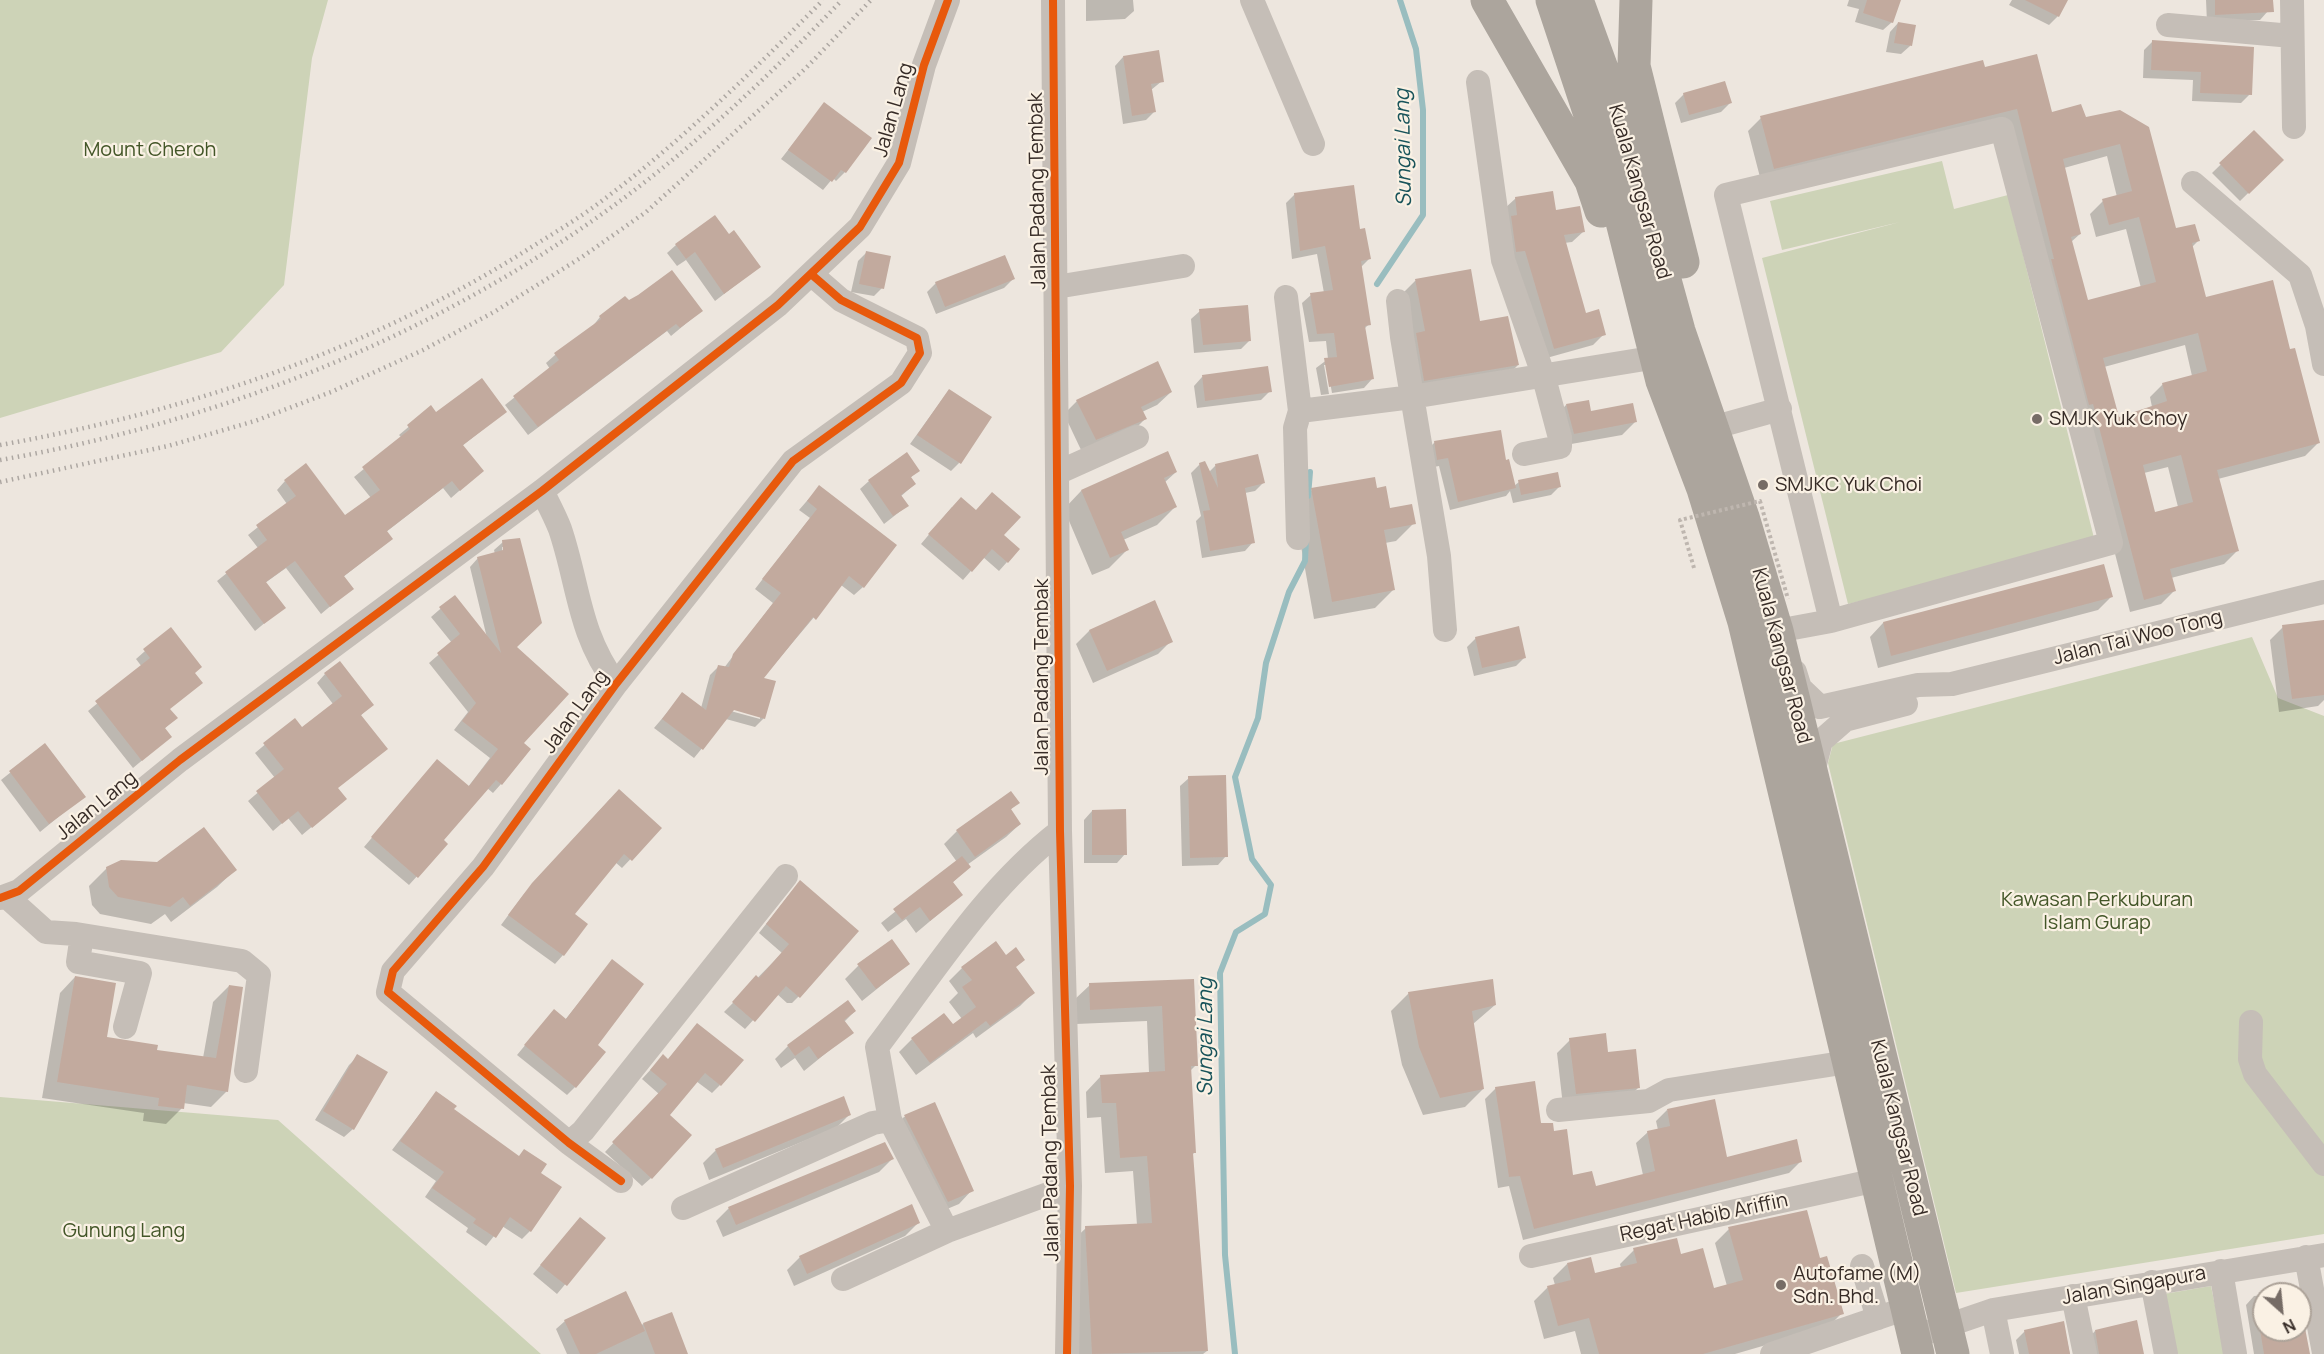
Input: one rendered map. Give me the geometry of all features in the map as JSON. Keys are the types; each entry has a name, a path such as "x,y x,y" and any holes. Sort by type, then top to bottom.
{"highway":[{"path":"1468,0 1521,62"},
{"path":"1487,0 1591,181 1654,370"},
{"name":"Kuala Kangsar Road","path":"1552,0 1611,178 1654,370 1703,489 1744,622 1877,1180 1904,1329"},
{"name":"Kuala Kangsar Road","path":"1577,0 1621,121 1679,331 1743,517 1780,643 1950,1339"},
{"path":"1636,0 1634,66 1699,329 1726,424 1743,517"}],"street":[{"name":"Jalan Lang","path":"3,897 19,891 180,760 542,491 778,305 811,274 860,227 899,163 924,65 948,0"},
{"name":"Jalan Padang Tembak","path":"1053,0 1060,831 1070,1186 1067,1354"},
{"path":"1252,0 1313,144"},
{"path":"2292,0 2294,127"},
{"path":"2168,25 2292,36"},
{"path":"1478,82 1503,261 1543,374 1560,447 1524,454"},
{"path":"1780,643 1831,621 2111,543 2002,129 1726,195 1831,621"},
{"path":"2193,183 2300,275 2317,326 2324,364"},
{"path":"1056,287 1183,266"},
{"name":"Jalan Lang","path":"621,1181 569,1143 388,992 393,971 483,867 616,684 793,462 901,383 920,353 917,338 841,300 811,274"},
{"path":"1286,297 1300,411 1294,428 1298,538"},
{"path":"1398,301 1439,556 1445,630"},
{"path":"1300,411 1412,397 1543,374 1654,370"},
{"path":"1726,424 1780,409"},
{"path":"1057,473 1137,437"},
{"path":"542,491 560,528 583,623 602,664 616,684"},
{"name":"Jalan Tai Woo Tong","path":"1780,643 1800,688 1820,706 1918,685 1952,684 2324,592"},
{"name":"Jalan Tai Woo Tong","path":"1812,777 1821,741 1845,720 1921,700 1952,684"},
{"path":"947,1231 890,1120 878,1047 1001,883 1031,854 1060,831"},
{"path":"569,1143 583,1131 786,876"},
{"path":"3,897 46,933 82,935 242,961 259,975 246,1071"},
{"path":"82,935 78,962 140,973 125,1027"},
{"path":"2251,1022 2250,1059 2256,1074 2324,1164"},
{"path":"1558,1110 1649,1101 1669,1090 1848,1062"},
{"path":"683,1208 873,1122 890,1120"},
{"name":"Regat Habib Ariffin","path":"1531,1256 1877,1180"},
{"path":"843,1279 947,1231 1070,1186"},
{"path":"2315,1256 2324,1353"},
{"name":"Jalan Singapura","path":"1772,1354 1904,1329 1950,1339 1993,1310 2315,1256"},
{"path":"1862,1266 1904,1329"},
{"path":"2221,1271 2235,1354"},
{"path":"2152,1282 2166,1354"},
{"path":"2073,1296 2085,1354"},
{"path":"1993,1310 2002,1354"}],"path":[{"path":"1694,567 1680,520 1760,501 1788,599"}],"green space":[{"name":"Mount Cheroh","path":"0,0 328,0 312,58 284,285 221,352 0,418"},
{"path":"1942,161 1954,209 2008,195 2095,542 1848,604 1762,258 1900,222 1782,250 1770,201"},
{"name":"Kawasan Perkuburan Islam Gurap","path":"2252,637 2278,698 2324,716 2324,1234 1956,1293 1828,763 1833,744"},
{"name":"Gunung Lang","path":"0,1097 278,1120 541,1354 0,1354"},
{"path":"2211,1286 2225,1354 2176,1354 2164,1294"}],"building":[{"path":"1867,0 1901,0 1893,23 1863,13"},
{"path":"2025,0 2068,0 2059,17"},
{"path":"2215,0 2273,0 2274,12 2215,15"},
{"path":"1898,22 1916,25 1912,46 1894,43"},
{"path":"2152,40 2254,47 2252,95 2200,93 2201,72 2151,70"},
{"path":"1159,50 1164,82 1151,84 1156,112 1132,116 1123,56"},
{"path":"2037,54 2052,112 2081,104 2086,117 2120,110 2149,127 2176,228 2195,224 2200,241 2192,243 2206,297 2273,280 2290,349 2295,348 2320,443 2217,470 2239,551 2170,569 2176,591 2144,600 2093,404 2089,405 2051,259 2054,259 2017,109 1774,169 1760,116 1983,60 1985,67","holes":["2120,144 2132,191 2102,199 2109,225 2139,217 2156,282 2088,300 2071,237 2081,234 2063,159","2198,333 2207,371 2162,383 2167,401 2119,417 2103,358","2181,455 2193,502 2155,512 2143,465"]},
{"path":"1725,81 1732,103 1689,115 1683,93"},
{"path":"824,102 872,138 846,173 841,170 832,182 788,150"},
{"path":"2254,130 2284,160 2249,194 2219,163"},
{"path":"1354,185 1360,229 1365,228 1371,259 1361,261 1371,325 1365,326 1374,379 1329,387 1324,358 1337,357 1334,333 1317,334 1310,293 1333,290 1325,246 1300,251 1294,193"},
{"path":"1553,191 1556,210 1580,206 1585,232 1564,235 1586,313 1599,309 1606,335 1554,349 1525,251 1516,252 1511,216 1517,215 1515,197"},
{"path":"715,215 729,234 734,230 761,267 724,294 695,252 686,259 675,244"},
{"path":"866,251 891,256 884,289 859,284"},
{"path":"1005,255 1015,279 945,307 935,282"},
{"path":"1471,269 1480,321 1508,316 1519,365 1424,381 1416,333 1425,331 1415,279"},
{"path":"672,270 703,311 680,328 676,324 538,427 513,396 559,360 554,353 601,319 599,316 625,296 629,300"},
{"path":"1248,305 1251,341 1203,345 1199,309"},
{"path":"1158,361 1172,392 1141,407 1147,419 1096,440 1076,400"},
{"path":"1268,366 1272,392 1205,401 1202,375"},
{"path":"482,378 507,412 463,445 484,471 460,491 452,481 387,531 393,539 344,576 354,589 330,607 295,561 266,582 286,608 264,624 225,572 267,540 256,525 296,496 284,480 306,463 345,515 380,490 362,467 410,429 407,425 431,405 436,412"},
{"path":"949,389 992,417 961,464 917,435"},
{"path":"1589,400 1591,411 1633,403 1637,422 1574,434 1566,404"},
{"path":"1501,430 1506,460 1509,459 1516,488 1458,502 1448,458 1437,460 1434,441"},
{"path":"1168,451 1177,472 1164,478 1177,507 1121,532 1129,550 1110,558 1081,490"},
{"path":"907,452 920,471 911,477 916,484 901,495 909,506 893,516 868,480"},
{"path":"1258,454 1265,483 1245,488 1255,543 1210,551 1203,511 1210,510 1199,463 1205,461 1218,488 1215,464"},
{"path":"1558,472 1561,487 1521,495 1518,480"},
{"path":"1375,477 1377,488 1386,486 1390,508 1412,504 1416,524 1384,530 1395,590 1332,602 1311,488"},
{"path":"819,485 897,545 864,588 849,576 816,620 813,617 764,678 776,681 765,719 734,710 703,750 662,719 682,692 706,710 718,665 729,667 733,654 781,593 762,579 817,509 807,501"},
{"path":"992,492 1021,517 1004,535 1020,549 1008,563 992,549 972,572 928,534 961,497 976,510"},
{"path":"520,538 542,623 517,647 569,694 524,743 531,749 502,785 496,780 444,840 448,844 418,878 371,837 437,759 469,786 498,749 462,721 476,703 437,653 460,634 439,607 455,595 501,653 477,557 503,550 502,540"},
{"path":"2104,564 2113,597 1891,656 1883,622"},
{"path":"1155,600 1173,642 1107,671 1089,630"},
{"path":"2324,620 2324,695 2292,699 2282,625"},
{"path":"1519,626 1526,658 1482,668 1475,637"},
{"path":"171,627 202,667 195,673 203,683 170,709 178,718 165,728 172,737 142,761 95,701 150,658 143,649"},
{"path":"340,661 374,705 361,715 388,749 338,788 347,799 312,828 298,811 282,824 256,791 284,769 263,743 295,718 302,727 342,696 324,673"},
{"path":"45,743 86,797 49,824 9,771"},
{"path":"1226,775 1228,857 1190,858 1188,776"},
{"path":"619,789 662,828 632,861 624,854 575,914 588,924 564,956 508,915 532,883"},
{"path":"1011,791 1020,803 1011,809 1021,824 975,857 956,830"},
{"path":"1126,809 1127,855 1092,855 1092,810"},
{"path":"204,827 237,870 190,906 183,897 170,907 118,897 109,887 106,867 121,860 157,862"},
{"path":"962,856 971,867 953,882 963,895 930,921 920,907 902,920 893,909"},
{"path":"800,880 859,931 800,998 786,986 755,1022 732,1002 756,975 759,978 789,944 766,924"},
{"path":"892,939 910,964 876,989 857,964"},
{"path":"996,941 1006,955 1016,947 1025,960 1016,967 1035,993 990,1026 986,1021 930,1063 911,1038 944,1013 953,1024 976,1007 962,987 972,980 961,967"},
{"path":"612,959 644,984 598,1045 606,1052 576,1088 524,1045 554,1009 566,1019"},
{"path":"75,976 116,983 107,1037 158,1045 157,1050 216,1058 229,985 243,987 228,1092 187,1085 184,1109 158,1106 159,1098 57,1082"},
{"path":"1194,979 1198,1066 1191,1066 1196,1153 1193,1153 1208,1351 1092,1354 1085,1226 1152,1223 1147,1156 1120,1158 1116,1103 1102,1103 1100,1075 1165,1071 1162,1006 1090,1010 1089,983"},
{"path":"1493,979 1496,1005 1472,1011 1484,1089 1440,1098 1419,1047 1408,992"},
{"path":"848,1000 856,1011 844,1020 854,1033 818,1059 809,1046 795,1056 787,1045"},
{"path":"697,1023 744,1060 721,1086 705,1073 670,1115 692,1135 652,1179 612,1142 667,1084 650,1070 663,1054 668,1059"},
{"path":"1606,1033 1608,1052 1636,1049 1640,1088 1576,1094 1569,1038"},
{"path":"357,1054 388,1072 354,1130 323,1111"},
{"path":"1535,1081 1541,1123 1553,1123 1554,1131 1567,1129 1573,1175 1592,1171 1596,1186 1655,1171 1647,1131 1670,1126 1667,1109 1715,1099 1727,1157 1797,1139 1802,1162 1534,1229 1520,1176 1509,1177 1495,1087"},
{"path":"436,1091 457,1106 454,1109 519,1156 524,1149 547,1164 541,1173 562,1187 531,1232 510,1217 496,1238 473,1223 476,1219 432,1188 444,1172 400,1141"},
{"path":"844,1096 851,1115 723,1168 715,1149"},
{"path":"935,1102 974,1191 948,1202 904,1115"},
{"path":"885,1142 894,1159 736,1225 728,1207"},
{"path":"912,1204 920,1223 807,1274 799,1256"},
{"path":"1807,1210 1820,1258 1827,1256 1844,1314 1703,1354 1599,1354 1589,1318 1558,1326 1547,1286 1571,1280 1567,1263 1591,1257 1595,1273 1637,1263 1633,1248 1677,1238 1681,1254 1703,1248 1714,1288 1743,1280 1728,1227"},
{"path":"580,1217 606,1238 567,1286 540,1265"},
{"path":"626,1291 645,1331 596,1354 580,1354 564,1320"},
{"path":"672,1312 688,1354 655,1354 643,1323"},
{"path":"2137,1320 2144,1354 2099,1354 2095,1330"},
{"path":"2064,1321 2070,1354 2029,1354 2024,1330"},
{"path":"2262,1342 2308,1342 2310,1354 2264,1354"}],"waterway":[{"name":"Sungai Lang","path":"1377,284 1423,215 1423,110 1416,49 1400,0"},
{"name":"Sungai Lang","path":"1308,496 1310,472"},
{"name":"Sungai Lang","path":"1235,1354 1225,1255 1220,973 1236,932 1265,914 1271,885 1252,859 1235,777 1258,718 1266,663 1289,592 1305,561 1306,540"}],"railway":[{"path":"0,445 136,415 268,375 396,322 458,290 572,221 633,177 717,104 823,0"},
{"path":"0,460 84,443 167,422 249,395 329,365 408,329 484,289 557,244 657,173 739,102 842,0"},
{"path":"0,482 168,446 255,421 331,392 423,350 494,312 582,257 646,212 806,68 871,0"}],"cycle path":[{"path":"0,898 19,891 180,760 542,491 778,305 860,227 899,163 924,65 948,0"},
{"path":"1053,0 1060,831 1070,1186 1067,1354"},
{"path":"621,1181 569,1143 388,992 393,971 483,867 616,684 793,461 901,383 920,353 917,338 841,300 811,274"}],"place":[{"name":"SMJK Yuk Choy","path":"2037,419"},
{"name":"SMJKC Yuk Choi","path":"1763,485"},
{"name":"Autofame (M) Sdn. Bhd.","path":"1781,1285"}]}
